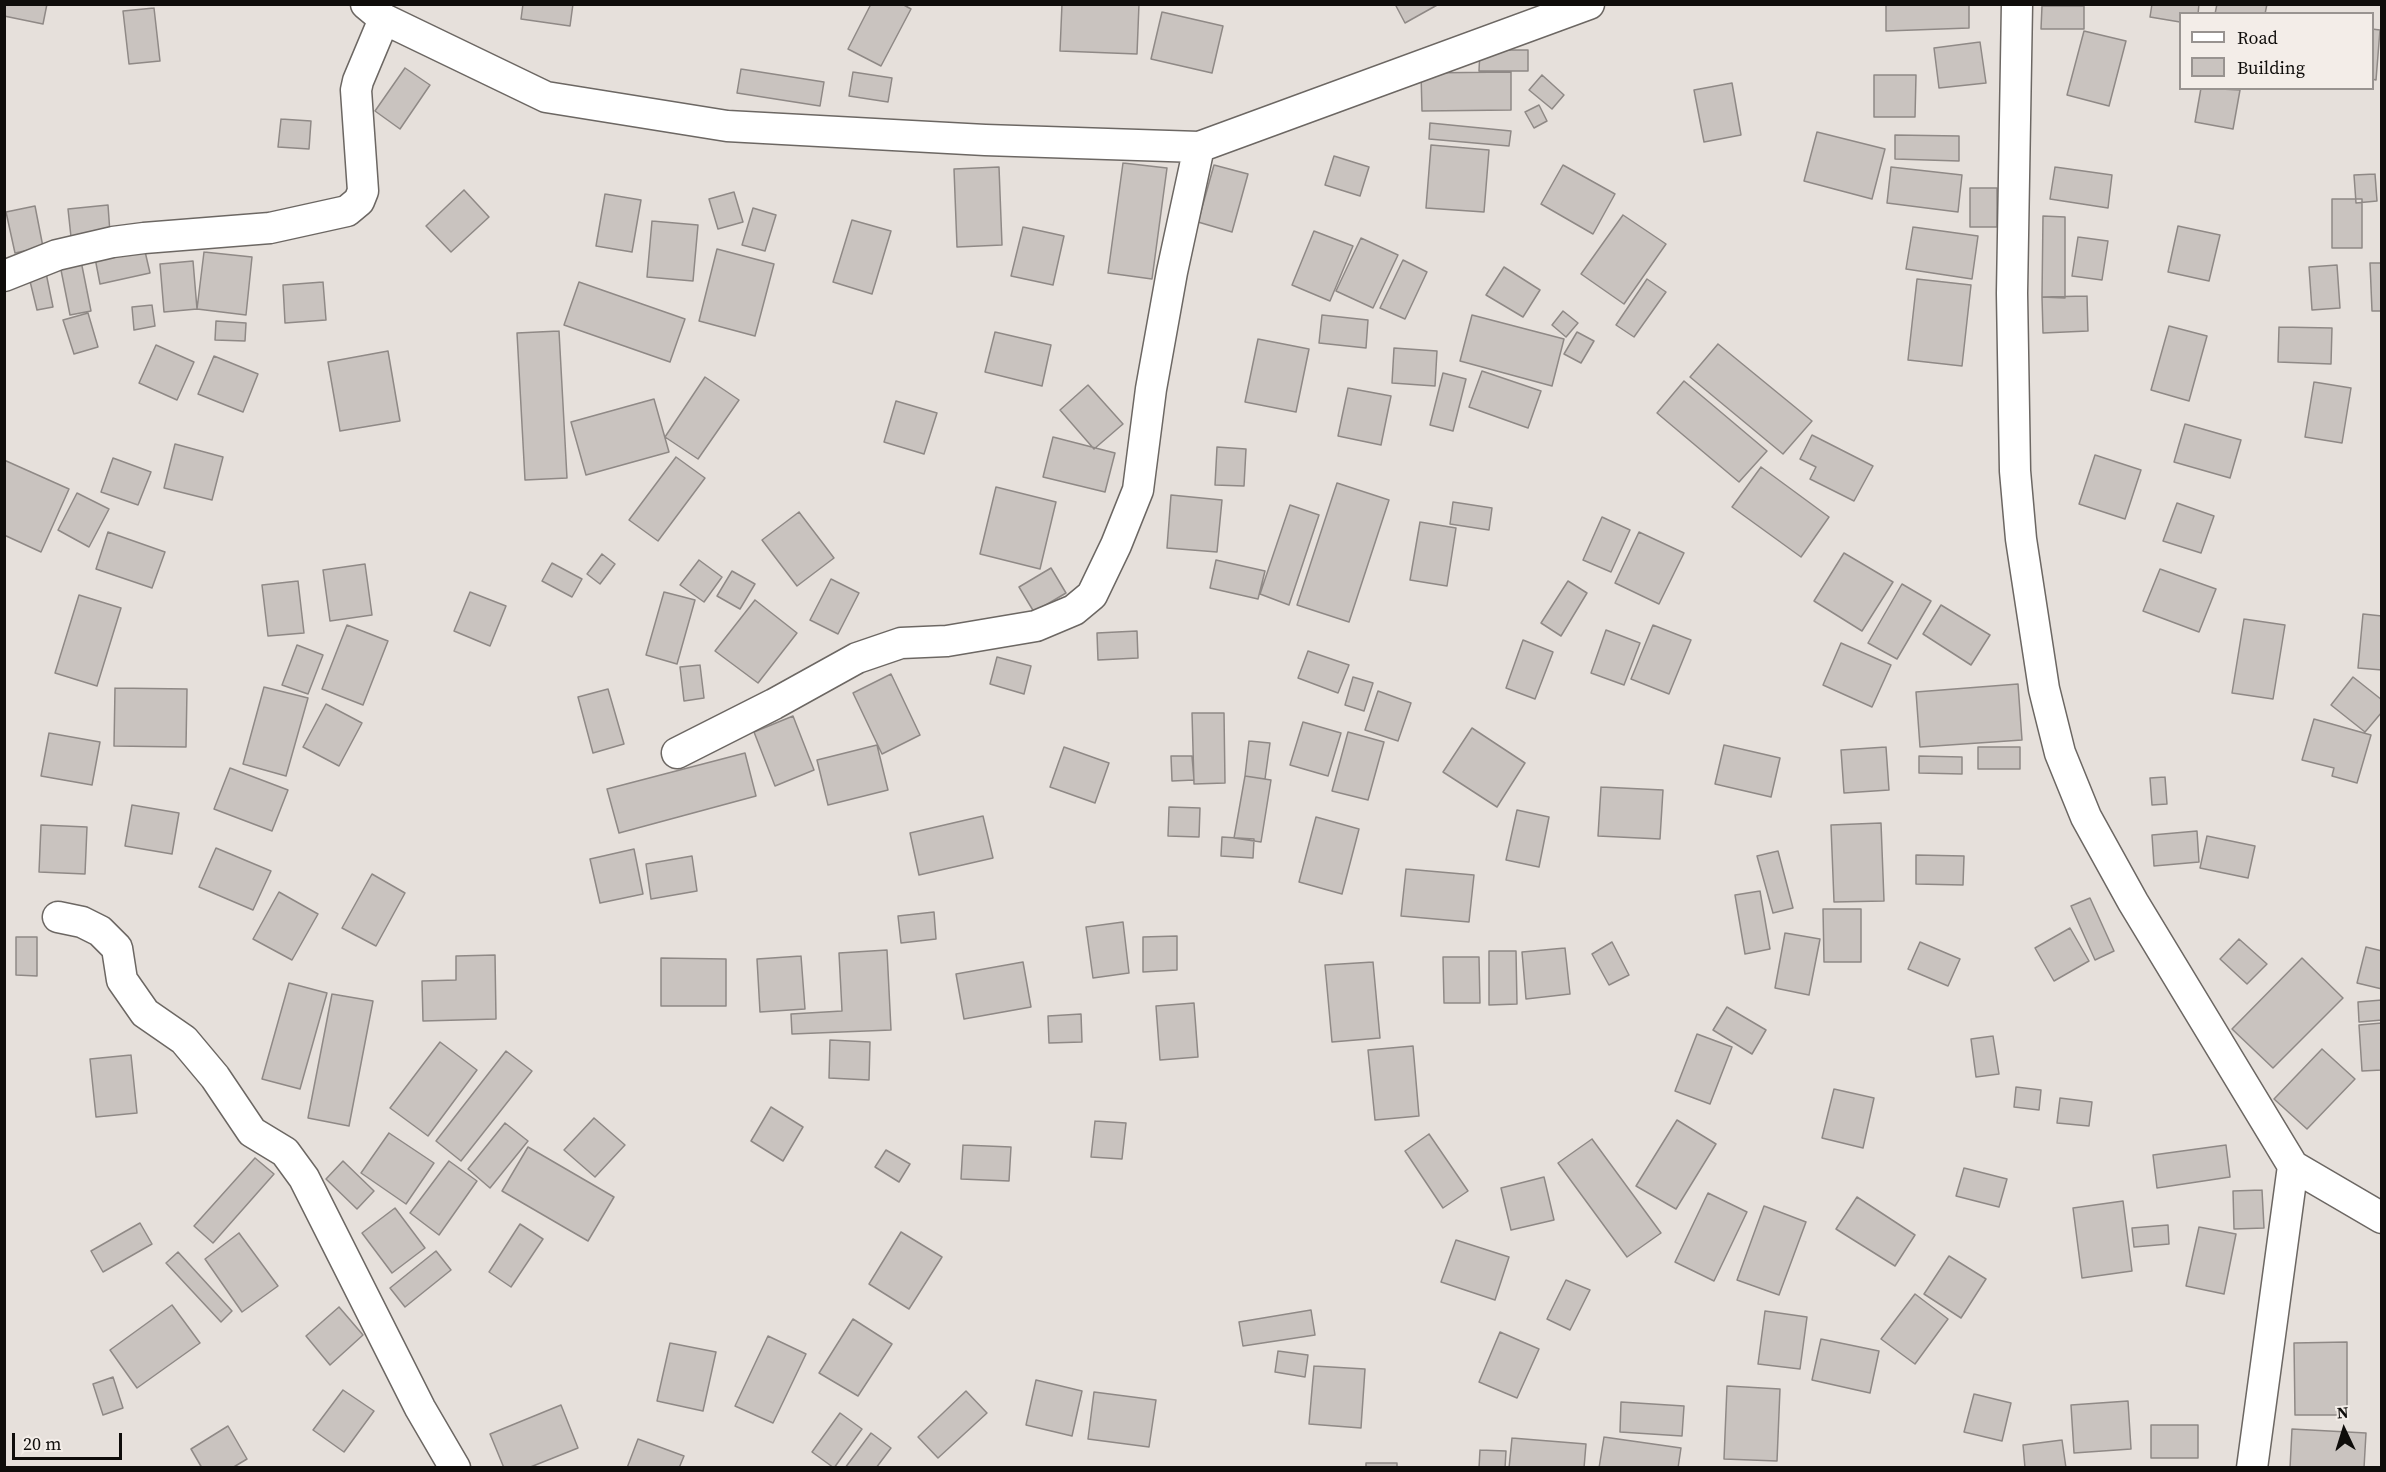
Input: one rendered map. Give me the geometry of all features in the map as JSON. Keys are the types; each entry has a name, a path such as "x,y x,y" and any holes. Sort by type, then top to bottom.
{"street":[{"path":"4,276 57,255 113,242 270,228 347,211 359,201 363,191 356,90 375,12 546,98 727,126 986,140 1199,147 1589,4"},
{"path":"2017,4 2012,293 2014,471 2021,539 2044,689 2060,753 2086,817 2133,902 2293,1166 2382,1218"},
{"path":"677,753 774,704 856,658 901,643 947,641 1036,626 1074,610 1092,594 1116,545 1138,490 1172,272 1199,147"},
{"path":"58,917 82,922 100,931 117,948 122,980 146,1013 184,1040 215,1077 252,1132 285,1152 304,1178 420,1407 455,1467"},
{"path":"2233,1467 2254,1455 2293,1166"}],"building":[{"path":"4,4 47,4 43,24 4,16"},
{"path":"523,4 573,4 570,26 521,19"},
{"path":"871,4 902,4 911,9 881,66 848,49"},
{"path":"1062,4 1139,4 1137,54 1060,51"},
{"path":"1395,4 1439,4 1405,23"},
{"path":"1886,4 1969,4 1969,28 1886,31"},
{"path":"2152,4 2199,4 2198,12 2179,12 2179,22 2150,17"},
{"path":"2217,4 2267,4 2265,12 2215,12"},
{"path":"2042,6 2084,6 2084,29 2041,29"},
{"path":"154,8 160,61 129,64 123,11"},
{"path":"1162,12 1223,26 1212,73 1151,59"},
{"path":"2374,29 2380,30 2376,80 2374,80"},
{"path":"2084,31 2126,41 2109,106 2067,95"},
{"path":"1980,42 1986,83 1939,88 1934,48"},
{"path":"1480,50 1528,50 1528,71 1479,71"},
{"path":"405,68 430,85 400,129 375,111"},
{"path":"741,69 824,82 820,106 737,93"},
{"path":"853,72 892,78 888,102 849,96"},
{"path":"1511,72 1511,110 1422,111 1421,73"},
{"path":"1542,75 1564,95 1552,109 1529,90"},
{"path":"1874,75 1916,75 1915,117 1874,117"},
{"path":"1732,83 1741,135 1704,142 1694,90"},
{"path":"2201,90 2240,90 2233,129 2195,122"},
{"path":"1539,105 1547,121 1534,128 1525,112"},
{"path":"281,119 311,121 309,149 278,147"},
{"path":"1430,123 1511,131 1509,146 1429,139"},
{"path":"1817,132 1885,149 1872,199 1804,181"},
{"path":"1895,135 1959,136 1959,161 1895,159"},
{"path":"1431,145 1489,150 1484,212 1426,208"},
{"path":"1334,156 1369,167 1360,196 1325,185"},
{"path":"1123,163 1167,168 1152,279 1108,273"},
{"path":"1214,165 1248,174 1232,232 1198,222"},
{"path":"1563,165 1615,194 1593,234 1541,204"},
{"path":"999,167 1002,245 957,247 954,169"},
{"path":"1891,167 1962,175 1958,212 1887,203"},
{"path":"2055,167 2112,175 2108,208 2050,199"},
{"path":"2375,174 2377,201 2356,203 2354,175"},
{"path":"1970,188 1997,188 1997,227 1970,227"},
{"path":"464,190 489,217 451,252 426,226"},
{"path":"734,192 743,222 718,229 709,199"},
{"path":"605,194 641,200 632,252 596,246"},
{"path":"2332,199 2362,199 2362,248 2332,248"},
{"path":"108,205 110,233 71,237 68,209"},
{"path":"35,206 43,247 15,253 6,212"},
{"path":"753,208 776,215 765,251 742,245"},
{"path":"1623,215 1666,244 1624,304 1581,274"},
{"path":"2043,216 2065,217 2065,298 2042,297"},
{"path":"852,220 891,231 872,294 833,282"},
{"path":"652,221 698,225 693,281 647,277"},
{"path":"2178,226 2220,235 2209,281 2168,272"},
{"path":"1023,227 1064,236 1053,285 1011,276"},
{"path":"1913,227 1978,236 1972,279 1906,269"},
{"path":"1314,231 1353,246 1330,301 1292,285"},
{"path":"2078,237 2108,241 2102,280 2072,276"},
{"path":"1361,238 1398,255 1373,308 1336,291"},
{"path":"144,247 150,273 100,284 95,258"},
{"path":"717,249 774,264 755,336 699,321"},
{"path":"204,252 252,257 246,315 197,309"},
{"path":"80,256 91,311 70,315 59,260"},
{"path":"1403,260 1427,272 1405,319 1380,308"},
{"path":"193,261 197,309 164,312 160,264"},
{"path":"2370,263 2382,263 2382,311 2372,311"},
{"path":"2337,265 2340,308 2312,310 2309,267"},
{"path":"1504,267 1540,290 1523,317 1486,295"},
{"path":"45,268 53,307 37,310 28,273"},
{"path":"1647,279 1666,292 1634,337 1616,325"},
{"path":"1917,279 1971,285 1962,366 1908,360"},
{"path":"323,282 326,320 285,323 283,285"},
{"path":"579,282 685,319 670,362 564,325"},
{"path":"2087,296 2088,331 2043,333 2042,297"},
{"path":"152,305 155,326 134,330 132,307"},
{"path":"1563,311 1578,323 1566,337 1552,325"},
{"path":"88,313 98,347 74,354 63,320"},
{"path":"1322,315 1368,320 1366,348 1319,343"},
{"path":"1472,315 1564,339 1552,386 1460,361"},
{"path":"216,321 246,323 245,341 215,340"},
{"path":"2169,326 2207,336 2189,401 2151,390"},
{"path":"2279,327 2332,328 2331,364 2278,362"},
{"path":"559,331 567,478 525,480 517,333"},
{"path":"995,332 1051,345 1042,386 985,372"},
{"path":"1577,332 1594,341 1581,363 1564,354"},
{"path":"1258,339 1309,349 1296,412 1245,402"},
{"path":"1718,344 1812,421 1783,454 1690,377"},
{"path":"156,345 194,362 177,400 139,383"},
{"path":"1394,348 1437,351 1435,386 1392,383"},
{"path":"388,351 400,421 340,431 328,362"},
{"path":"214,356 258,374 243,412 198,394"},
{"path":"1482,371 1541,391 1528,428 1469,407"},
{"path":"1443,373 1466,379 1453,431 1430,425"},
{"path":"705,377 739,400 698,459 665,437"},
{"path":"1684,381 1767,451 1739,482 1657,413"},
{"path":"2314,382 2351,388 2342,443 2305,437"},
{"path":"1088,385 1123,424 1094,449 1060,410"},
{"path":"1348,388 1391,396 1381,445 1338,436"},
{"path":"654,399 669,452 586,475 571,422"},
{"path":"896,401 937,413 924,454 884,442"},
{"path":"2185,424 2241,440 2230,478 2174,462"},
{"path":"1812,435 1873,466 1854,501 1810,479 1816,467 1800,459"},
{"path":"1053,437 1115,453 1105,492 1043,477"},
{"path":"175,444 223,457 212,500 164,488"},
{"path":"1217,447 1246,449 1244,486 1215,485"},
{"path":"2095,455 2141,470 2125,519 2079,504"},
{"path":"676,457 705,478 658,541 629,520"},
{"path":"113,458 151,472 138,505 101,492"},
{"path":"4,460 69,489 41,552 4,535"},
{"path":"1761,467 1829,517 1801,557 1732,507"},
{"path":"1337,483 1389,500 1349,622 1297,605"},
{"path":"996,487 1056,502 1040,569 980,554"},
{"path":"77,493 109,509 89,547 58,530"},
{"path":"1171,495 1222,500 1217,552 1167,548"},
{"path":"1453,502 1492,508 1489,530 1450,524"},
{"path":"2177,503 2214,516 2201,553 2163,541"},
{"path":"1290,505 1319,515 1289,605 1260,594"},
{"path":"799,512 834,558 797,586 762,540"},
{"path":"1602,517 1630,530 1611,572 1583,560"},
{"path":"1420,522 1456,528 1447,586 1410,580"},
{"path":"108,532 165,552 152,588 96,569"},
{"path":"1639,532 1684,553 1659,604 1615,583"},
{"path":"1844,553 1893,582 1862,631 1814,601"},
{"path":"602,554 615,564 600,584 587,574"},
{"path":"699,560 722,577 704,602 680,585"},
{"path":"1216,560 1265,571 1258,599 1210,588"},
{"path":"552,563 582,579 572,597 542,581"},
{"path":"365,564 372,615 330,621 323,570"},
{"path":"1051,568 1066,593 1034,612 1019,587"},
{"path":"2160,569 2216,589 2199,632 2143,611"},
{"path":"732,571 755,584 740,609 717,596"},
{"path":"831,579 859,593 838,634 810,620"},
{"path":"298,581 304,633 268,636 262,585"},
{"path":"1568,581 1587,593 1561,636 1541,623"},
{"path":"1902,584 1931,601 1897,659 1868,643"},
{"path":"470,592 506,606 490,646 454,631"},
{"path":"664,592 695,600 677,664 646,655"},
{"path":"79,595 121,608 97,686 55,673"},
{"path":"755,600 797,633 758,683 715,651"},
{"path":"1941,605 1990,635 1971,665 1923,634"},
{"path":"2363,614 2382,616 2382,670 2358,668"},
{"path":"2244,619 2285,625 2273,699 2232,693"},
{"path":"347,625 388,641 363,705 322,689"},
{"path":"1653,625 1691,640 1669,694 1631,679"},
{"path":"1606,630 1640,643 1624,685 1591,673"},
{"path":"1137,631 1138,658 1098,660 1097,633"},
{"path":"1523,640 1553,652 1535,699 1506,688"},
{"path":"1841,643 1891,665 1872,707 1823,685"},
{"path":"297,645 323,655 308,694 282,685"},
{"path":"1308,651 1349,665 1338,693 1298,678"},
{"path":"997,657 1031,666 1024,694 990,684"},
{"path":"700,665 704,698 684,701 680,667"},
{"path":"891,674 920,735 882,754 853,693"},
{"path":"1353,677 1373,683 1364,711 1345,705"},
{"path":"2353,677 2382,700 2382,712 2365,732 2331,705"},
{"path":"2018,684 2022,740 1920,747 1916,692"},
{"path":"264,687 308,698 286,776 243,764"},
{"path":"115,688 187,689 186,747 114,746"},
{"path":"608,689 624,744 593,753 578,697"},
{"path":"1378,691 1411,703 1398,741 1365,730"},
{"path":"326,704 362,723 339,766 303,747"},
{"path":"1192,713 1224,713 1225,783 1194,784"},
{"path":"793,716 814,770 775,786 754,732"},
{"path":"2314,719 2371,735 2357,783 2332,776 2334,768 2302,760"},
{"path":"1303,722 1341,733 1328,776 1290,765"},
{"path":"1472,728 1525,763 1497,807 1443,772"},
{"path":"1348,732 1384,742 1368,800 1332,791"},
{"path":"49,733 100,742 92,785 41,776"},
{"path":"1249,741 1270,743 1265,779 1245,776"},
{"path":"877,745 888,790 828,805 817,760"},
{"path":"1724,745 1780,758 1771,797 1715,784"},
{"path":"1064,747 1109,763 1095,803 1050,787"},
{"path":"1886,747 1889,790 1844,793 1841,750"},
{"path":"1978,747 2020,747 2020,769 1978,769"},
{"path":"745,753 756,796 619,833 607,789"},
{"path":"1171,756 1192,756 1194,780 1172,781"},
{"path":"1919,756 1962,757 1962,774 1919,773"},
{"path":"230,768 288,790 272,831 214,809"},
{"path":"1245,776 1271,780 1261,842 1234,838"},
{"path":"2165,777 2167,804 2152,805 2150,778"},
{"path":"1601,787 1663,790 1660,839 1598,836"},
{"path":"132,805 179,813 172,854 125,846"},
{"path":"1169,807 1200,808 1199,837 1168,836"},
{"path":"1517,810 1549,817 1539,867 1506,860"},
{"path":"983,816 993,858 919,875 910,833"},
{"path":"1316,817 1359,829 1342,894 1299,882"},
{"path":"1881,823 1884,901 1834,902 1831,825"},
{"path":"41,825 87,827 85,874 39,872"},
{"path":"2197,831 2199,862 2154,866 2152,835"},
{"path":"2207,836 2255,846 2248,878 2200,868"},
{"path":"1222,837 1254,839 1253,858 1221,856"},
{"path":"216,848 271,871 253,910 199,887"},
{"path":"634,849 643,894 600,903 590,859"},
{"path":"1778,851 1793,908 1773,913 1757,856"},
{"path":"1916,855 1964,856 1963,885 1916,884"},
{"path":"692,856 697,891 651,899 646,864"},
{"path":"1406,869 1474,875 1469,922 1401,916"},
{"path":"372,874 405,893 376,946 342,928"},
{"path":"1760,891 1770,949 1745,954 1735,895"},
{"path":"279,892 318,914 292,960 253,939"},
{"path":"2090,898 2114,951 2095,960 2071,906"},
{"path":"1823,909 1861,909 1861,962 1824,962"},
{"path":"934,912 936,939 901,943 898,916"},
{"path":"1123,922 1129,973 1093,978 1086,927"},
{"path":"2070,928 2089,961 2054,981 2035,948"},
{"path":"1785,933 1820,939 1809,995 1775,988"},
{"path":"1177,936 1177,970 1143,972 1143,937"},
{"path":"16,937 37,937 37,976 16,975"},
{"path":"2239,939 2267,964 2247,984 2220,959"},
{"path":"1612,942 1629,975 1609,985 1592,954"},
{"path":"1920,942 1960,959 1948,986 1908,969"},
{"path":"2366,947 2382,951 2382,989 2357,983"},
{"path":"1565,948 1570,994 1526,999 1522,952"},
{"path":"887,950 891,1030 792,1034 791,1014 842,1011 839,953"},
{"path":"1489,951 1516,951 1517,1004 1489,1005"},
{"path":"495,955 496,1019 423,1021 422,981 456,980 456,956"},
{"path":"801,956 805,1009 760,1012 757,959"},
{"path":"1443,957 1479,957 1480,1003 1444,1003"},
{"path":"661,958 726,959 726,1006 661,1006"},
{"path":"2302,958 2343,998 2273,1068 2232,1029"},
{"path":"1023,962 1031,1007 964,1019 956,974"},
{"path":"1373,962 1380,1038 1332,1042 1325,965"},
{"path":"289,983 327,993 300,1089 262,1079"},
{"path":"332,994 373,1001 349,1126 308,1118"},
{"path":"2382,1000 2382,1020 2359,1022 2358,1002"},
{"path":"1194,1003 1198,1057 1160,1060 1156,1006"},
{"path":"1727,1007 1766,1030 1752,1054 1713,1030"},
{"path":"1081,1014 1082,1042 1049,1043 1048,1016"},
{"path":"2382,1023 2382,1070 2362,1071 2359,1025"},
{"path":"1697,1034 1732,1047 1710,1104 1675,1091"},
{"path":"1993,1036 1999,1074 1976,1077 1971,1039"},
{"path":"830,1040 870,1042 869,1080 829,1078"},
{"path":"440,1042 477,1070 428,1136 390,1108"},
{"path":"1413,1046 1419,1116 1375,1120 1368,1050"},
{"path":"2322,1049 2355,1079 2307,1129 2274,1099"},
{"path":"506,1051 532,1071 461,1161 436,1141"},
{"path":"131,1055 137,1113 96,1117 90,1059"},
{"path":"2016,1087 2041,1090 2039,1110 2014,1107"},
{"path":"1834,1089 1874,1098 1863,1148 1822,1138"},
{"path":"2060,1098 2092,1102 2089,1126 2057,1123"},
{"path":"771,1107 803,1127 783,1161 751,1141"},
{"path":"594,1118 625,1145 595,1177 564,1150"},
{"path":"1677,1120 1716,1144 1676,1209 1636,1186"},
{"path":"1095,1121 1126,1123 1122,1159 1091,1157"},
{"path":"505,1123 528,1141 490,1188 468,1169"},
{"path":"389,1133 434,1163 406,1204 361,1173"},
{"path":"1429,1134 1468,1191 1443,1208 1405,1151"},
{"path":"1592,1139 1661,1233 1627,1257 1558,1163"},
{"path":"963,1145 1011,1147 1009,1181 961,1179"},
{"path":"2226,1145 2230,1177 2157,1188 2153,1155"},
{"path":"528,1147 614,1197 588,1241 502,1191"},
{"path":"886,1150 910,1164 899,1182 875,1167"},
{"path":"255,1158 274,1174 213,1243 194,1226"},
{"path":"343,1161 374,1191 357,1209 326,1179"},
{"path":"449,1161 477,1181 439,1235 410,1213"},
{"path":"1964,1168 2007,1179 1999,1207 1956,1196"},
{"path":"1544,1177 1554,1220 1511,1230 1501,1188"},
{"path":"2262,1190 2264,1228 2234,1229 2233,1191"},
{"path":"1708,1193 1747,1212 1714,1281 1675,1262"},
{"path":"1857,1197 1915,1235 1895,1266 1836,1229"},
{"path":"2123,1201 2132,1271 2082,1278 2073,1208"},
{"path":"1764,1206 1806,1222 1779,1295 1737,1280"},
{"path":"395,1208 425,1248 392,1273 362,1233"},
{"path":"140,1223 152,1244 103,1272 91,1251"},
{"path":"520,1224 543,1239 511,1287 489,1272"},
{"path":"2168,1225 2169,1244 2134,1247 2132,1228"},
{"path":"2199,1227 2236,1234 2224,1294 2186,1286"},
{"path":"901,1232 942,1257 909,1309 869,1284"},
{"path":"239,1233 278,1286 242,1312 205,1259"},
{"path":"1456,1240 1509,1257 1495,1300 1441,1282"},
{"path":"436,1251 451,1270 405,1307 390,1288"},
{"path":"178,1252 232,1311 221,1322 166,1263"},
{"path":"1949,1256 1986,1279 1961,1318 1924,1294"},
{"path":"1566,1280 1590,1290 1570,1330 1547,1319"},
{"path":"1915,1294 1948,1319 1915,1364 1881,1339"},
{"path":"172,1305 200,1343 137,1388 110,1350"},
{"path":"339,1307 363,1335 330,1365 306,1336"},
{"path":"1311,1310 1315,1335 1243,1346 1239,1322"},
{"path":"1765,1311 1807,1317 1800,1369 1758,1364"},
{"path":"853,1319 892,1344 858,1396 819,1373"},
{"path":"1500,1332 1539,1349 1517,1398 1479,1382"},
{"path":"768,1336 806,1354 773,1423 735,1406"},
{"path":"1821,1339 1879,1351 1870,1393 1812,1380"},
{"path":"2347,1342 2347,1415 2295,1415 2294,1343"},
{"path":"670,1343 716,1352 703,1411 657,1401"},
{"path":"1278,1351 1308,1355 1305,1377 1275,1372"},
{"path":"1314,1366 1365,1369 1361,1428 1309,1424"},
{"path":"113,1377 123,1408 103,1415 93,1384"},
{"path":"1036,1380 1082,1391 1072,1436 1026,1425"},
{"path":"1727,1386 1780,1389 1777,1461 1724,1459"},
{"path":"343,1390 374,1411 344,1452 313,1430"},
{"path":"966,1391 987,1413 938,1458 918,1437"},
{"path":"1094,1392 1156,1400 1149,1447 1088,1439"},
{"path":"1974,1394 2011,1403 2002,1441 1964,1432"},
{"path":"2128,1401 2131,1449 2074,1453 2071,1405"},
{"path":"1621,1402 1684,1406 1682,1436 1620,1432"},
{"path":"561,1405 578,1448 528,1468 504,1468 490,1434"},
{"path":"840,1413 862,1429 834,1468 812,1452"},
{"path":"2151,1425 2198,1425 2198,1458 2151,1458"},
{"path":"228,1426 247,1459 232,1468 202,1468 191,1449"},
{"path":"2292,1429 2366,1433 2364,1468 2290,1468"},
{"path":"871,1433 891,1448 876,1468 845,1468"},
{"path":"1604,1437 1681,1448 1678,1468 1599,1468"},
{"path":"1512,1438 1586,1444 1584,1468 1509,1468"},
{"path":"638,1439 684,1456 679,1468 627,1468"},
{"path":"2062,1440 2066,1468 2025,1468 2023,1445"},
{"path":"1480,1450 1506,1451 1505,1468 1479,1468"},
{"path":"1366,1463 1397,1463 1397,1468 1366,1468"}]}
